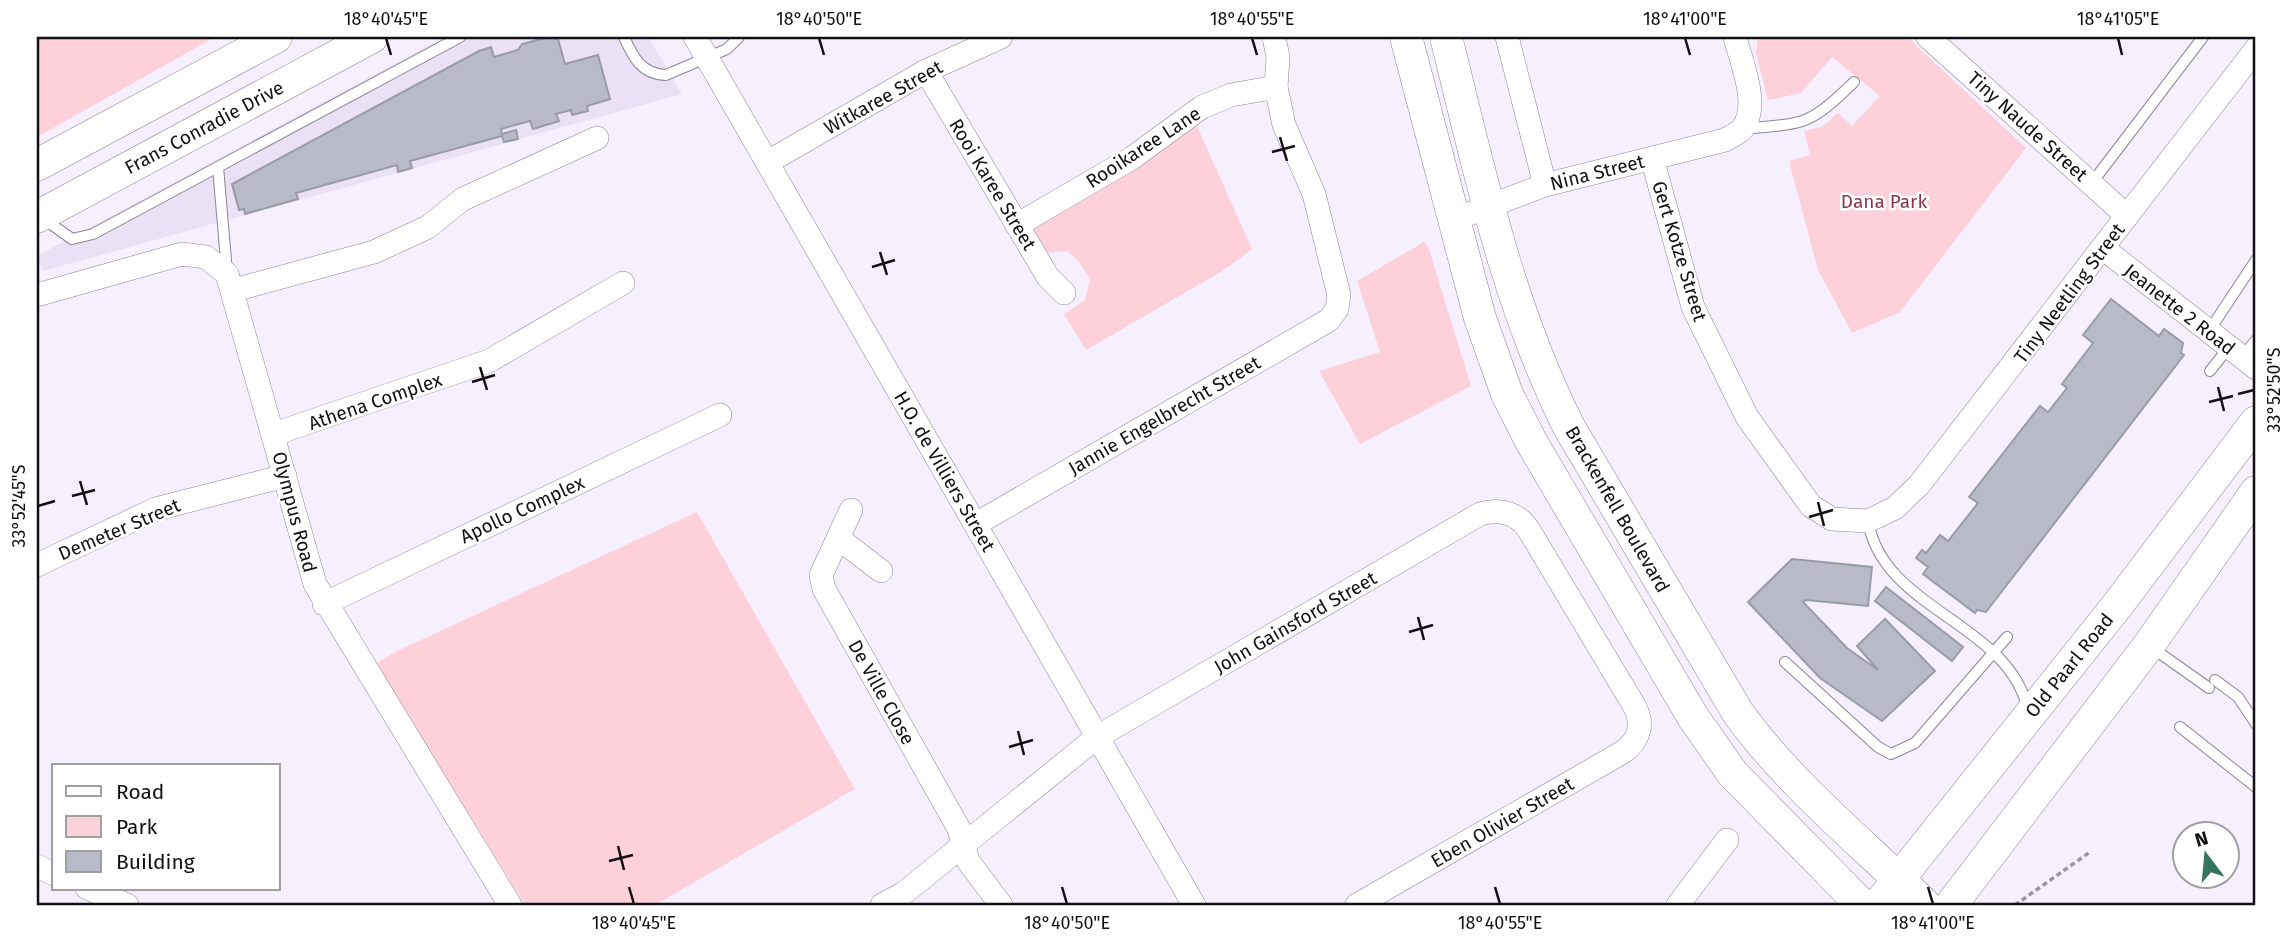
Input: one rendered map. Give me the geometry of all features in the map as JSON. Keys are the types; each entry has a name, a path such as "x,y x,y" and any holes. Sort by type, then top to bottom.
{"street":[{"path":"37,165 276,37"},
{"name":"Frans Conradie Drive","path":"38,216 372,37"},
{"name":"H.O. de Villiers Street","path":"695,37 1194,905"},
{"name":"Witkaree Street","path":"768,162 926,71 1001,37"},
{"path":"1273,37 1278,57 1276,87"},
{"name":"Brackenfell Boulevard","path":"1406,37 1480,318 1507,394 1532,443 1693,716 1732,774 1862,905"},
{"name":"Brackenfell Boulevard","path":"1446,37 1488,204 1518,309 1546,383 1569,427 1738,713 1796,782 1926,905"},
{"path":"1507,37 1545,185"},
{"path":"1735,37 1750,100 1749,114 1742,129"},
{"name":"Tiny Naude Street","path":"1928,37 2127,216"},
{"name":"Tiny Neetling Street","path":"1868,521 1895,508 1919,485 2256,49"},
{"name":"Rooi Karee Street","path":"926,71 1048,277 1064,293"},
{"name":"Rooikaree Lane","path":"1017,225 1132,158 1208,104 1231,95 1276,87"},
{"name":"Jannie Engelbrecht Street","path":"976,524 1329,320 1336,309 1339,295 1314,194 1284,125 1276,87"},
{"name":"Nina Street","path":"1453,220 1488,204 1545,185 1725,140 1742,129"},
{"path":"37,296 182,254 206,257 231,282 374,252 428,227 463,199 597,138"},
{"name":"Gert Kotze Street","path":"1653,158 1693,307 1747,417 1811,506 1832,519 1868,521"},
{"name":"Jeanette 2 Road","path":"2104,249 2209,331 2246,353"},
{"name":"Olympus Road","path":"231,282 312,574 324,604 510,905"},
{"name":"Athena Complex","path":"274,435 489,361 623,283"},
{"name":"Apollo Complex","path":"324,604 720,415"},
{"name":"Old Paarl Road","path":"1878,905 2116,607 2256,422"},
{"name":"Demeter Street","path":"37,565 156,509 285,476"},
{"path":"1951,905 2149,645 2256,492"},
{"name":"De Ville Close","path":"851,510 821,575 824,589 959,829 968,861 1001,905"},
{"name":"John Gainsford Street","path":"882,905 904,893 1097,737 1480,514 1497,511 1513,515 1526,525 1635,707 1640,731"},
{"path":"838,538 881,571"},
{"name":"Eben Olivier Street","path":"1357,905 1623,752 1631,747 1640,731"},
{"path":"1678,905 1727,840"},
{"path":"92,890 127,905"}],"lane":[{"path":"38,216 68,237 78,240 460,37"},
{"path":"624,37 642,67 656,75 666,75 708,58 727,49 739,37"},
{"path":"2091,184 2203,37"},
{"path":"1742,129 1808,121 1821,114 1854,82"},
{"path":"218,167 231,282"},
{"path":"2209,331 2256,260"},
{"path":"2210,372 2246,353"},
{"path":"1868,521 1871,541 1890,573 1994,653 2023,688 2029,716"},
{"path":"1785,662 1878,747 1891,754 1915,743 2007,637"},
{"path":"2149,645 2238,697 2256,724"},
{"path":"2180,727 2256,787"}],"path":[{"path":"2015,905 2090,852"}],"shaded area":[{"path":"444,37 648,37 682,94 43,271 37,256"}],"green space":[{"path":"37,37 215,37 37,137"},
{"name":"Dana Park","path":"1758,37 1907,37 2026,148 1900,312 1852,333 1818,270 1789,161 1810,155 1804,131 1822,127 1838,113 1852,126 1880,96 1832,57 1801,93 1768,100 1756,53"},
{"path":"1196,124 1252,249 1224,270 1086,350 1064,314 1085,300 1090,279 1078,260 1067,251 1045,253 1031,230"},
{"path":"1424,242 1428,246 1471,386 1360,444 1319,371 1380,352 1357,281"},
{"path":"697,512 855,789 655,905 525,905 376,664 395,652"}],"building":[{"path":"548,37 558,39 565,64 598,55 610,99 587,106 588,111 572,115 571,110 556,114 559,121 533,129 530,121 501,129 502,134 516,130 518,139 504,142 502,136 410,161 412,168 398,172 397,165 296,193 298,199 245,214 244,209 239,210 232,184 479,51 491,47 494,57 518,50 522,44"},
{"path":"2111,299 2159,336 2164,329 2183,343 2181,353 2184,355 1986,612 1977,610 1975,613 1923,574 1928,567 1916,558 1922,550 1926,553 1940,535 1948,541 1978,503 1969,497 2040,406 2048,412 2067,388 2062,384 2093,343 2083,335"},
{"path":"1792,559 1872,567 1868,606 1806,600 1803,602 1847,648 1878,670 1857,646 1885,619 1935,671 1882,721 1820,678 1748,602"},
{"path":"1886,587 1963,647 1952,661 1875,601"}]}
